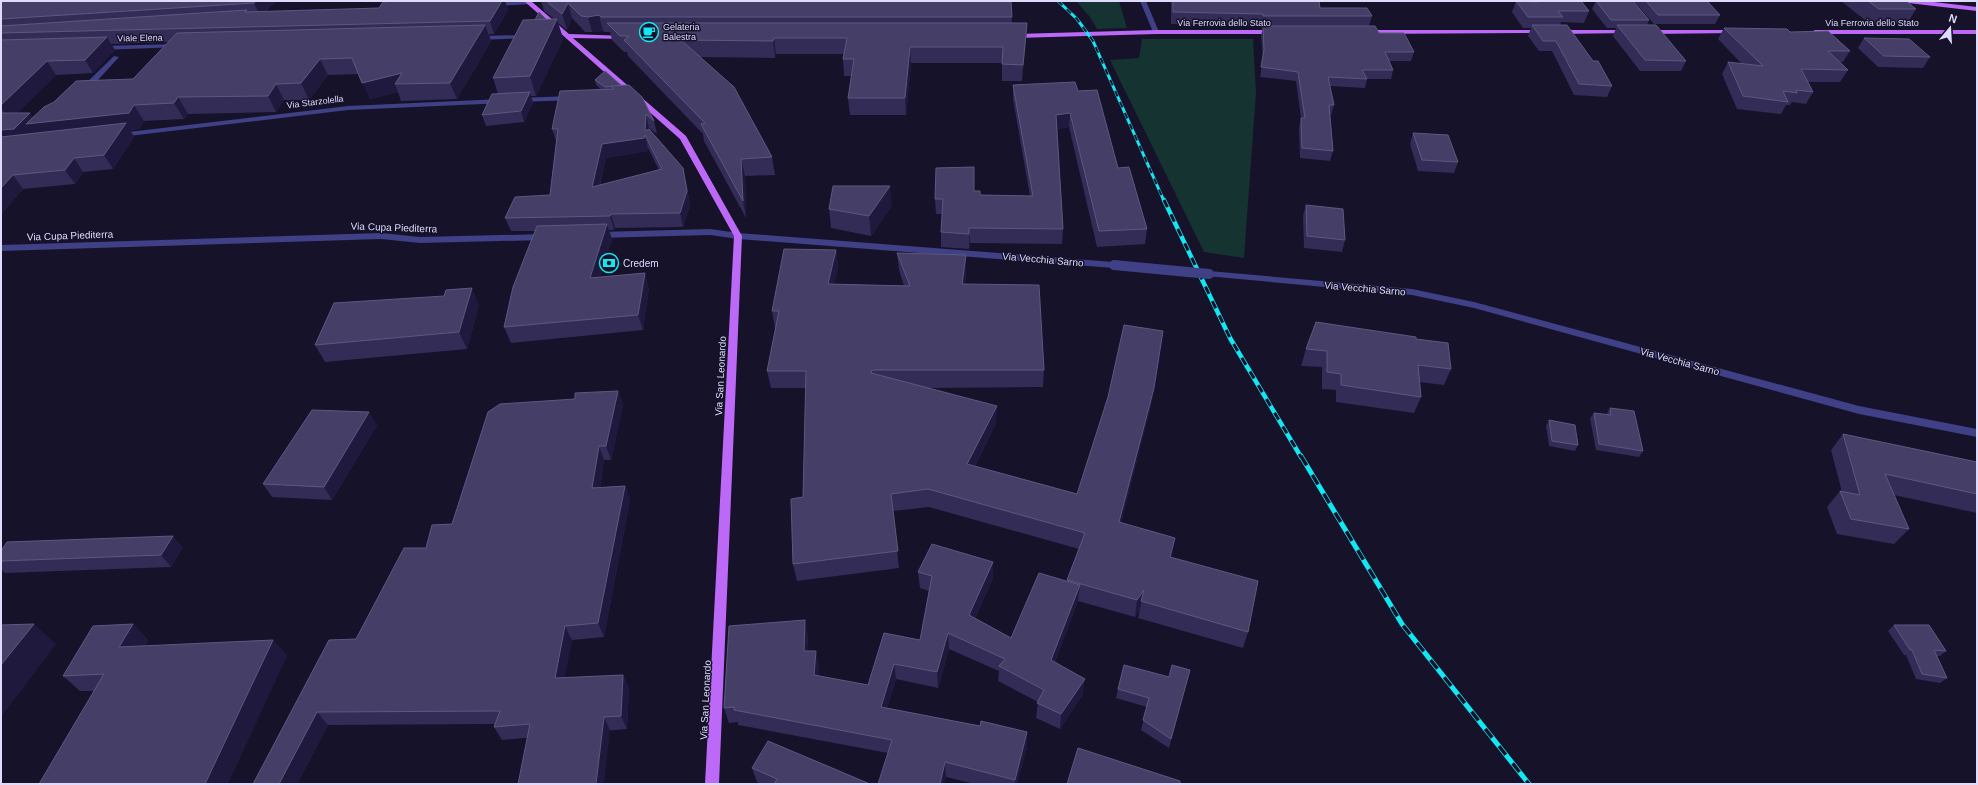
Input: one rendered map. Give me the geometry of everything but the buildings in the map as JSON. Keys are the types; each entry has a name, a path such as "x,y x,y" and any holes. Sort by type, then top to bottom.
{"main road":[{"path":"1908,1 1977,9"},
{"path":"528,2 538,2"},
{"path":"528,2 567,36 629,95 683,138 738,236"},
{"name":"Via Ferrovia dello Stato","path":"1005,36 1156,32 1284,32"},
{"path":"1356,32 1634,32"},
{"path":"1642,32 1746,32"},
{"name":"Via Ferrovia dello Stato","path":"1810,32 1977,32"},
{"path":"567,36 633,37"},
{"name":"Via San Leonardo","path":"712,784 738,236"}],"street":[{"path":"1143,1 1156,32"},
{"path":"487,5 528,2"},
{"path":"469,38 533,36"},
{"path":"555,36 567,36"},
{"name":"Viale Elena","path":"95,48 182,46"},
{"path":"78,95 116,57"},
{"name":"Via Starzolella","path":"113,136 348,108 578,98"},
{"path":"593,235 710,232 738,236"},
{"name":"Via Cupa Piediterra","path":"1,248 381,236 420,240 553,236"},
{"name":"Via Vecchia Sarno","path":"738,236 1114,265 1412,292 1474,305 1859,410 1977,433"}],"green space":[{"path":"1076,1 1119,1 1127,28 1097,29 1090,17"},
{"path":"1142,39 1253,39 1256,93 1244,258 1204,252 1110,60 1139,58"}],"railway":[{"path":"1058,1 1077,19 1093,41 1164,201"},
{"path":"1164,200 1230,338 1301,457"},
{"path":"1301,456 1402,624 1529,784"}],"place":[{"name":"Gelateria Balestra","path":"649,32"},
{"name":"Credem","path":"609,263"}]}
